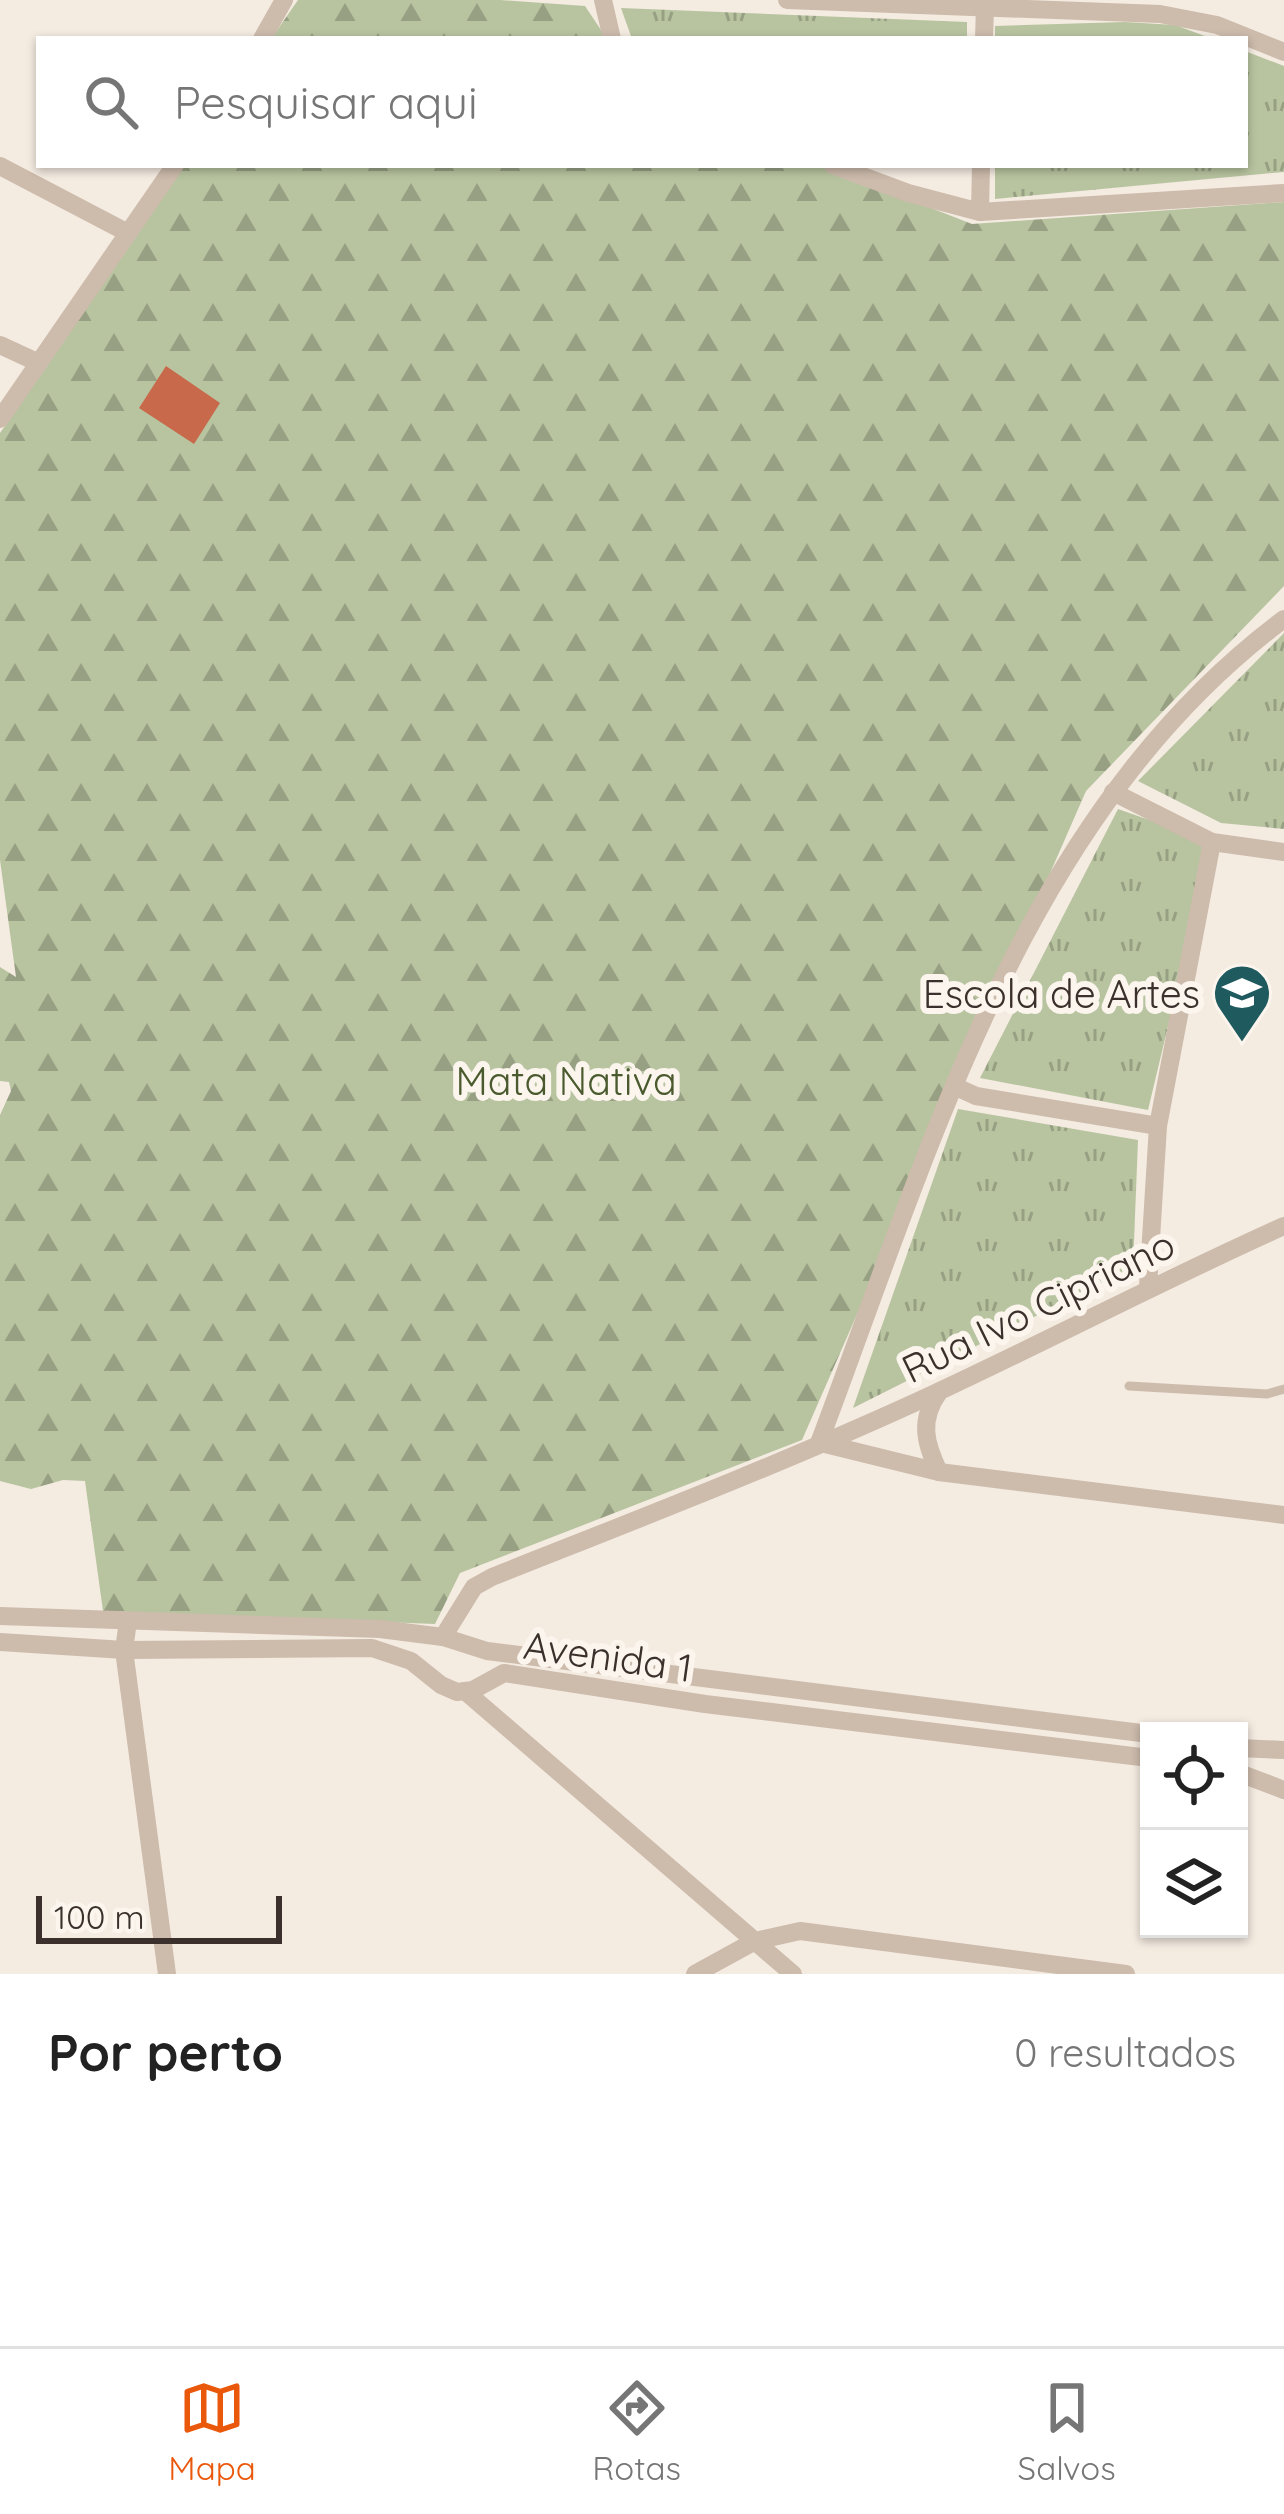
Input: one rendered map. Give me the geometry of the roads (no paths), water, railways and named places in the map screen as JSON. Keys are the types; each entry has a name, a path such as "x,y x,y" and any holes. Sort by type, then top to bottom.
{"street":[{"path":"264,36 284,0"},
{"path":"603,0 611,36"},
{"path":"787,0 1160,14 1217,25 1244,36"},
{"path":"984,36 985,7"},
{"path":"1248,37 1284,52"},
{"path":"0,166 128,233"},
{"path":"0,419 173,168"},
{"path":"841,168 908,193 980,212 1284,193"},
{"path":"980,212 981,168"},
{"path":"0,345 39,363"},
{"path":"1284,620 1238,654 1186,704 1113,792 1026,928 954,1086 819,1442 940,1472 1284,1515"},
{"path":"1113,792 1212,842 1284,852"},
{"path":"1148,1287 1158,1126 1212,842"},
{"path":"954,1086 976,1096 1158,1126"},
{"name":"Rua Ivo Cipriano","path":"442,1637 474,1587 492,1577 942,1388 1284,1226"},
{"path":"940,1472 925,1431 926,1416 942,1388"},
{"name":"Avenida 1","path":"0,1616 380,1629 442,1637 474,1648 1140,1733"},
{"path":"128,1621 124,1650 167,1974"},
{"path":"0,1642 124,1650 372,1648 411,1660 441,1685 473,1689 793,1974"},
{"path":"473,1689 483,1662 474,1648"},
{"name":"Avenida 1","path":"473,1689 504,1673 704,1704 1140,1757"},
{"path":"1248,1748 1284,1750"},
{"path":"1248,1776 1284,1790"},
{"path":"695,1974 755,1941 800,1931 1126,1974"}],"lane":[{"path":"1129,1386 1267,1394 1284,1389"}],"place":[{"name":"Escola de Artes","path":"1242,1044"}],"park label":[{"name":"Mata Nativa","path":"566,1080"}]}
